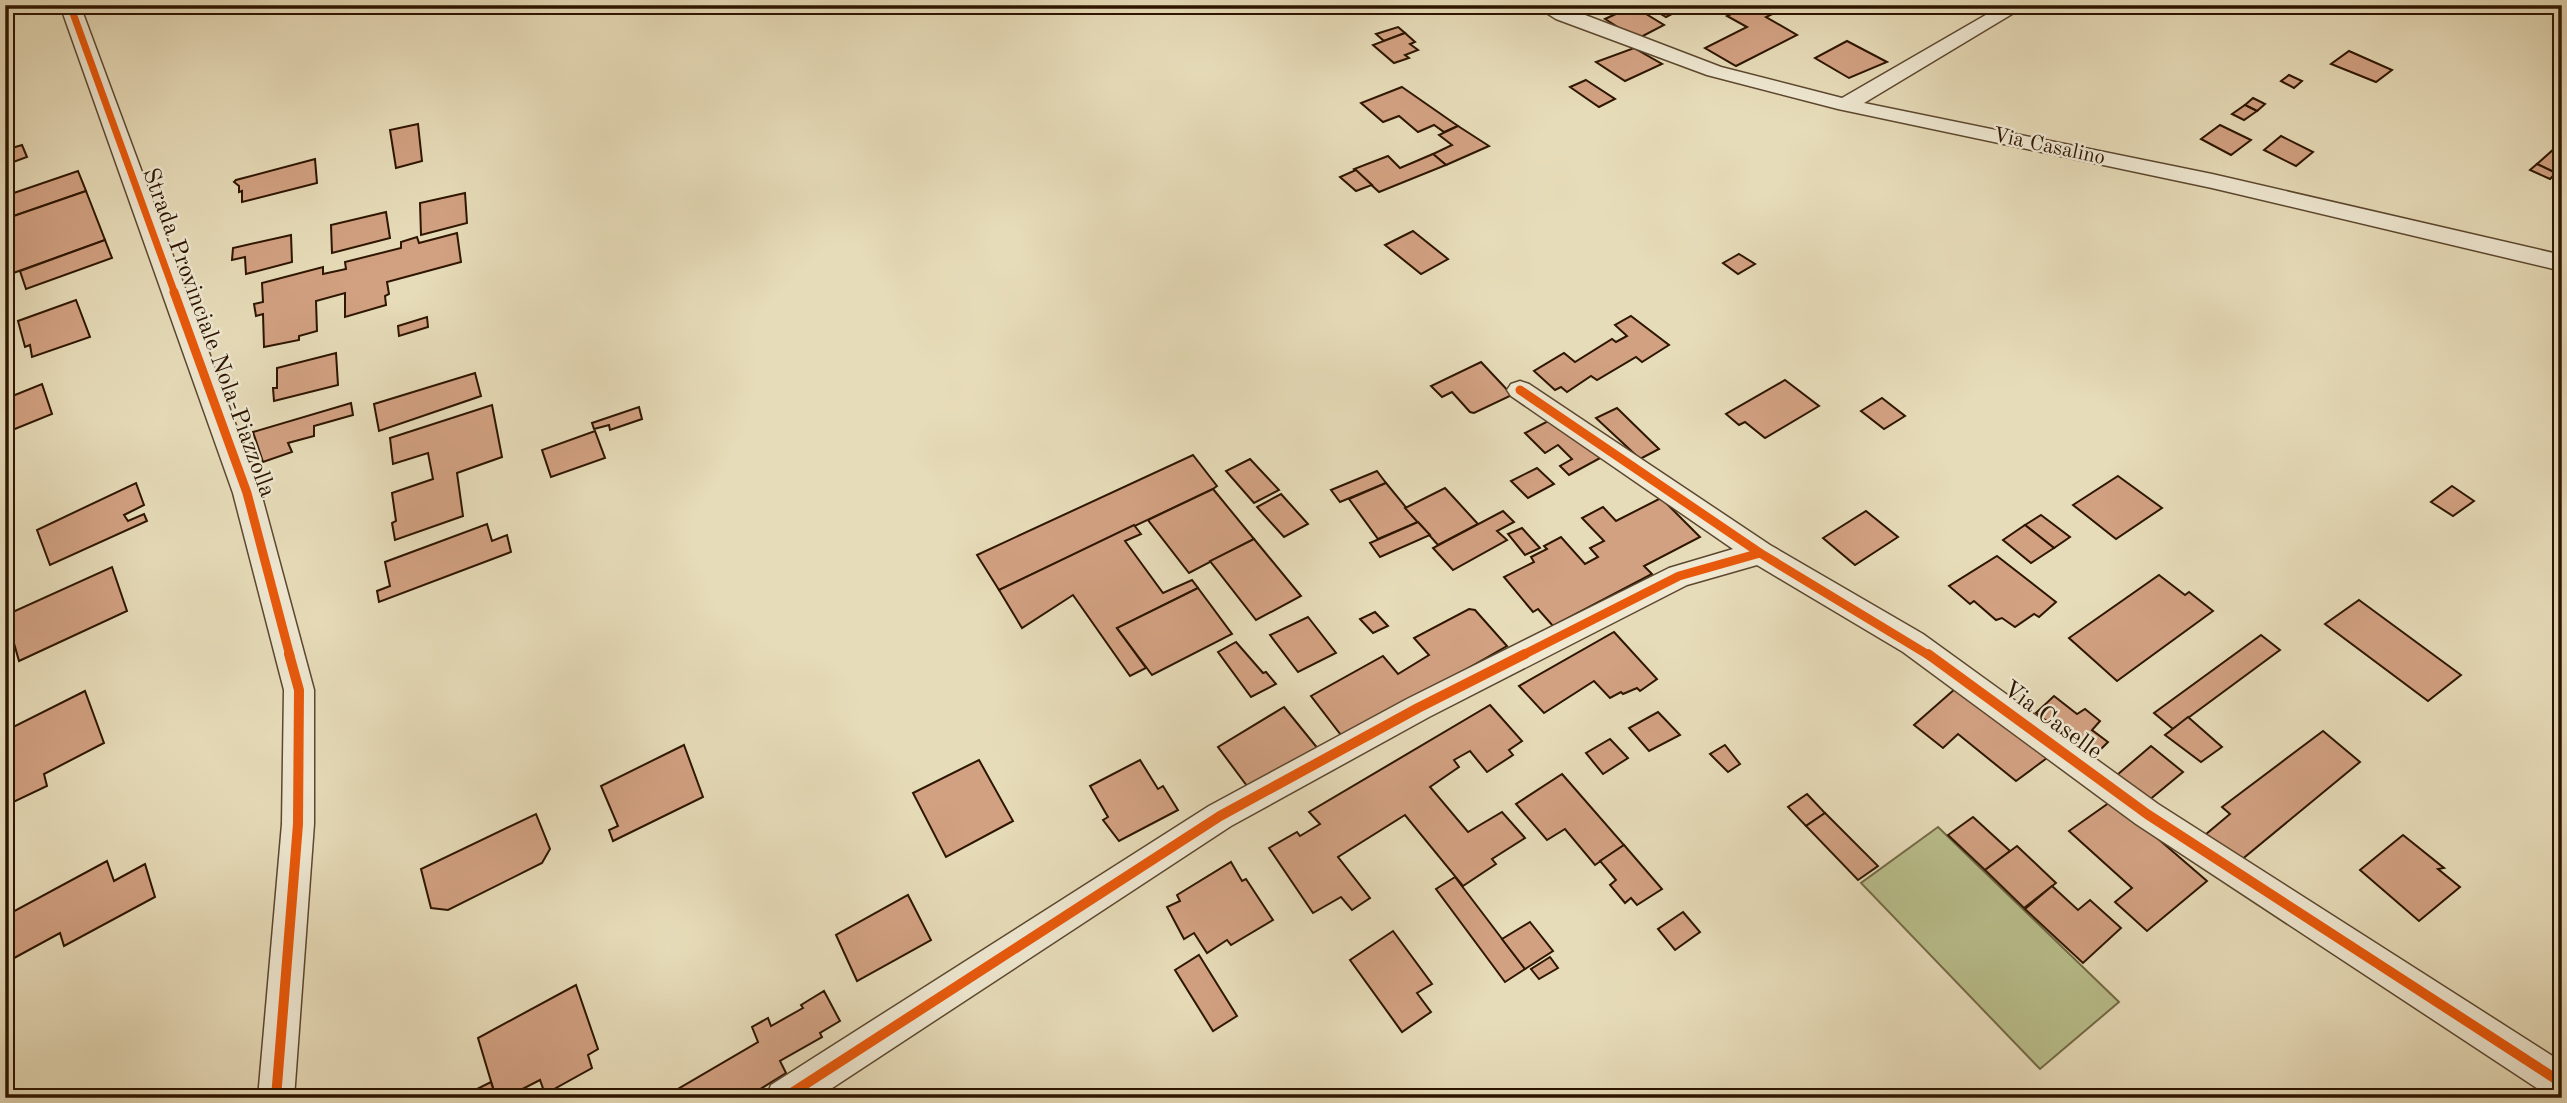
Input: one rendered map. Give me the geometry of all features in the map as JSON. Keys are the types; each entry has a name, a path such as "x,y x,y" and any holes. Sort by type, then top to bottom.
{"street":[{"name":"Strada Provinciale Nola-Piazzolla","path":"70,5 247,493 299,690 298,824 276,1098"},
{"name":"Via Casalino","path":"1544,5 1563,15 1714,71 1846,105 2212,181 2562,263"},
{"path":"1846,105 2017,5"},
{"name":"Via Caselle","path":"1520,390 1760,553 1913,643 2147,814 2562,1083"},
{"path":"784,1098 1220,816 1419,708 1679,576 1760,553"}],"green space":[{"path":"1938,827 2119,1002 2040,1069 1861,883"}],"building":[{"path":"1646,5 1689,5 1666,17"},
{"path":"1749,5 1791,5 1766,17 1797,35 1736,66 1705,48 1747,27 1727,16"},
{"path":"1633,6 1664,25 1637,39 1605,19"},
{"path":"1398,27 1405,33 1384,41 1376,34"},
{"path":"1405,33 1415,42 1410,44 1418,50 1405,55 1409,58 1394,63 1373,45"},
{"path":"1847,41 1887,62 1849,78 1815,58"},
{"path":"1634,48 1662,64 1625,81 1596,62"},
{"path":"2349,51 2392,70 2376,82 2331,64"},
{"path":"2289,75 2302,81 2294,88 2281,81"},
{"path":"1586,80 1615,99 1599,107 1570,87"},
{"path":"1402,87 1458,126 1444,132 1434,125 1418,132 1399,116 1383,122 1361,103"},
{"path":"2253,98 2265,104 2257,111 2245,105"},
{"path":"2245,105 2257,111 2244,120 2232,114"},
{"path":"418,124 422,161 396,168 390,130"},
{"path":"2220,125 2251,140 2231,155 2201,139"},
{"path":"1458,126 1489,146 1446,165 1433,154 1452,145 1439,135"},
{"path":"2281,136 2313,152 2296,166 2264,150"},
{"path":"22,145 27,157 5,165 5,150"},
{"path":"2555,148 2562,151 2562,176 2537,164"},
{"path":"1433,154 1446,165 1379,192 1354,169 1388,156 1400,168"},
{"path":"315,159 317,183 242,202 242,191 239,192 239,186 234,182 236,180"},
{"path":"2537,164 2556,173 2550,179 2530,170"},
{"path":"1356,170 1372,185 1356,191 1340,177"},
{"path":"78,171 86,191 5,219 5,196"},
{"path":"86,191 105,240 5,276 5,219"},
{"path":"465,193 467,223 421,235 420,203"},
{"path":"386,212 390,238 332,253 331,225"},
{"path":"1413,231 1448,259 1421,274 1385,245"},
{"path":"457,233 461,262 387,282 389,294 385,296 386,305 345,317 345,293 316,301 317,331 299,336 299,340 264,347 263,314 256,316 254,304 263,302 262,283 323,267 323,274 346,269 345,262 401,248 401,242 417,237 419,243"},
{"path":"291,235 292,262 246,274 245,257 232,260 233,248"},
{"path":"105,240 112,258 26,289 20,271"},
{"path":"1739,254 1755,264 1738,274 1723,263"},
{"path":"76,300 90,337 32,357 30,345 25,347 18,321"},
{"path":"1631,316 1669,345 1642,362 1636,357 1597,380 1591,376 1567,392 1561,387 1555,390 1534,371 1564,353 1575,362 1612,339 1616,342 1627,336 1615,325"},
{"path":"427,317 428,327 399,336 398,326"},
{"path":"336,353 338,385 274,401 273,388 277,388 277,368"},
{"path":"1481,362 1512,395 1474,413 1452,392 1442,397 1431,386"},
{"path":"475,373 481,396 379,431 374,404"},
{"path":"1785,380 1819,406 1765,438 1745,422 1739,425 1726,414"},
{"path":"42,384 52,414 5,433 5,399"},
{"path":"1882,398 1905,416 1884,429 1861,411"},
{"path":"351,403 353,415 314,426 314,436 288,443 292,452 263,462 253,432"},
{"path":"492,405 502,457 457,473 463,516 395,540 392,523 396,521 392,493 433,479 428,453 393,464 390,438"},
{"path":"639,407 642,419 610,430 609,425 594,429 592,423"},
{"path":"1617,408 1659,449 1640,459 1596,418"},
{"path":"1556,417 1602,457 1569,475 1560,466 1572,459 1558,445 1545,453 1525,433"},
{"path":"595,431 605,458 551,477 542,450"},
{"path":"1193,455 1217,486 1213,489 999,590 977,555"},
{"path":"1250,459 1279,490 1254,503 1226,471"},
{"path":"1537,468 1554,484 1528,498 1511,481"},
{"path":"1377,471 1386,483 1340,502 1331,490"},
{"path":"2118,476 2162,508 2116,539 2073,505"},
{"path":"136,483 144,505 124,515 128,521 144,514 147,521 50,565 37,530"},
{"path":"1386,483 1418,522 1378,539 1349,499"},
{"path":"2452,486 2474,501 2453,516 2431,502"},
{"path":"1445,488 1478,524 1438,545 1405,508"},
{"path":"1213,489 1254,539 1189,573 1148,520"},
{"path":"1281,494 1308,524 1284,537 1257,507"},
{"path":"1661,498 1700,537 1644,566 1652,574 1553,626 1538,609 1533,612 1504,577 1534,562 1531,557 1547,549 1544,546 1561,537 1585,564 1598,557 1590,548 1604,541 1582,518 1603,507 1616,521"},
{"path":"1503,511 1514,522 1497,531 1507,540 1453,570 1433,548"},
{"path":"1866,511 1898,537 1855,565 1823,538"},
{"path":"2041,515 2070,537 2054,548 2025,525"},
{"path":"1418,522 1430,535 1380,557 1370,543"},
{"path":"487,524 492,541 507,535 511,552 379,602 377,591 390,586 385,562"},
{"path":"1134,525 1141,534 1125,541 1163,593 1192,580 1198,588 1117,628 1146,668 1130,676 1073,595 1022,628 999,590"},
{"path":"2025,525 2054,548 2031,563 2003,540"},
{"path":"1522,528 1540,548 1525,555 1508,534"},
{"path":"1254,539 1301,596 1256,620 1210,561"},
{"path":"1997,556 2056,602 2039,617 2034,614 2015,627 2002,618 1996,620 1974,601 1970,604 1949,586"},
{"path":"112,567 127,611 19,661 6,615"},
{"path":"2159,575 2185,595 2189,592 2213,611 2117,681 2069,638"},
{"path":"1198,588 1232,634 1152,675 1117,628"},
{"path":"2359,600 2461,675 2428,701 2325,624"},
{"path":"1469,609 1475,610 1507,646 1344,739 1311,696 1383,656 1398,674 1429,655 1414,638"},
{"path":"1375,612 1388,626 1373,633 1360,619"},
{"path":"1308,617 1336,653 1298,672 1270,635"},
{"path":"1614,632 1657,679 1640,691 1637,688 1610,698 1594,681 1544,713 1519,686"},
{"path":"2261,635 2280,650 2173,729 2154,713"},
{"path":"1236,642 1276,684 1251,697 1218,652"},
{"path":"1956,688 2047,758 2016,781 1958,734 1943,748 1914,725"},
{"path":"85,691 104,743 44,774 47,786 5,806 5,731"},
{"path":"2054,696 2077,714 2085,709 2100,721 2092,730 2108,742 2094,756 2036,713"},
{"path":"1490,705 1522,741 1509,750 1513,755 1487,772 1470,751 1454,760 1459,767 1430,787 1468,832 1502,812 1525,838 1492,859 1496,864 1463,886 1405,815 1338,857 1370,898 1352,910 1341,897 1313,913 1269,848 1297,832 1300,836 1320,824 1309,812"},
{"path":"1284,707 1319,750 1250,790 1218,747"},
{"path":"1658,712 1680,735 1649,751 1629,728"},
{"path":"2188,717 2222,747 2201,762 2165,735"},
{"path":"2323,731 2360,762 2240,861 2205,835 2230,814 2222,807"},
{"path":"1610,739 1628,758 1603,774 1586,753"},
{"path":"684,745 703,797 613,841 609,830 618,826 601,786"},
{"path":"1725,745 1740,764 1728,772 1710,754"},
{"path":"2151,746 2183,772 2142,806 2110,781"},
{"path":"979,760 1013,821 946,857 913,793"},
{"path":"1140,760 1158,789 1163,786 1178,810 1119,841 1103,820 1108,817 1090,786"},
{"path":"1562,774 1624,845 1595,865 1565,829 1547,840 1516,804"},
{"path":"1807,794 1825,813 1806,826 1788,807"},
{"path":"2113,800 2207,881 2147,931 2115,902 2132,888 2069,831"},
{"path":"1825,813 1878,866 1858,880 1806,826"},
{"path":"536,814 550,849 542,863 448,910 431,908 421,869"},
{"path":"1973,817 2010,851 1985,870 1948,835"},
{"path":"2403,835 2444,868 2438,869 2460,887 2419,921 2360,870"},
{"path":"1624,845 1662,889 1637,905 1631,898 1625,903 1610,885 1616,880 1600,861"},
{"path":"2017,846 2056,883 2024,908 1985,870"},
{"path":"107,861 114,881 145,864 155,897 64,946 60,933 5,963 5,916"},
{"path":"1231,862 1242,881 1246,879 1273,920 1231,945 1227,940 1207,953 1194,933 1184,939 1167,907 1180,901 1177,895"},
{"path":"1455,877 1525,969 1505,982 1436,889"},
{"path":"2052,886 2078,910 2090,900 2121,928 2083,963 2025,909"},
{"path":"908,895 931,940 857,981 836,935"},
{"path":"1683,912 1700,932 1675,950 1658,929"},
{"path":"1530,922 1553,951 1525,969 1502,939"},
{"path":"1393,931 1432,984 1417,993 1431,1012 1402,1032 1350,960"},
{"path":"1199,955 1237,1016 1213,1031 1175,970"},
{"path":"1550,957 1558,968 1539,979 1531,969"},
{"path":"576,985 598,1049 588,1055 592,1068 545,1094 540,1080 505,1098 496,1098 478,1038"},
{"path":"824,991 840,1021 820,1033 822,1037 780,1061 786,1073 746,1098 682,1098 678,1089 758,1042 752,1027 768,1018 771,1026 803,1008 801,1005"},
{"path":"491,1082 496,1098 468,1098 467,1094"}],"cycle path":[{"path":"70,5 247,493 299,690 298,824 276,1098"},
{"path":"1520,390 1760,553 1913,643 2147,814 2562,1083"},
{"path":"784,1098 1220,816 1418,708 1679,576 1760,553"}]}
